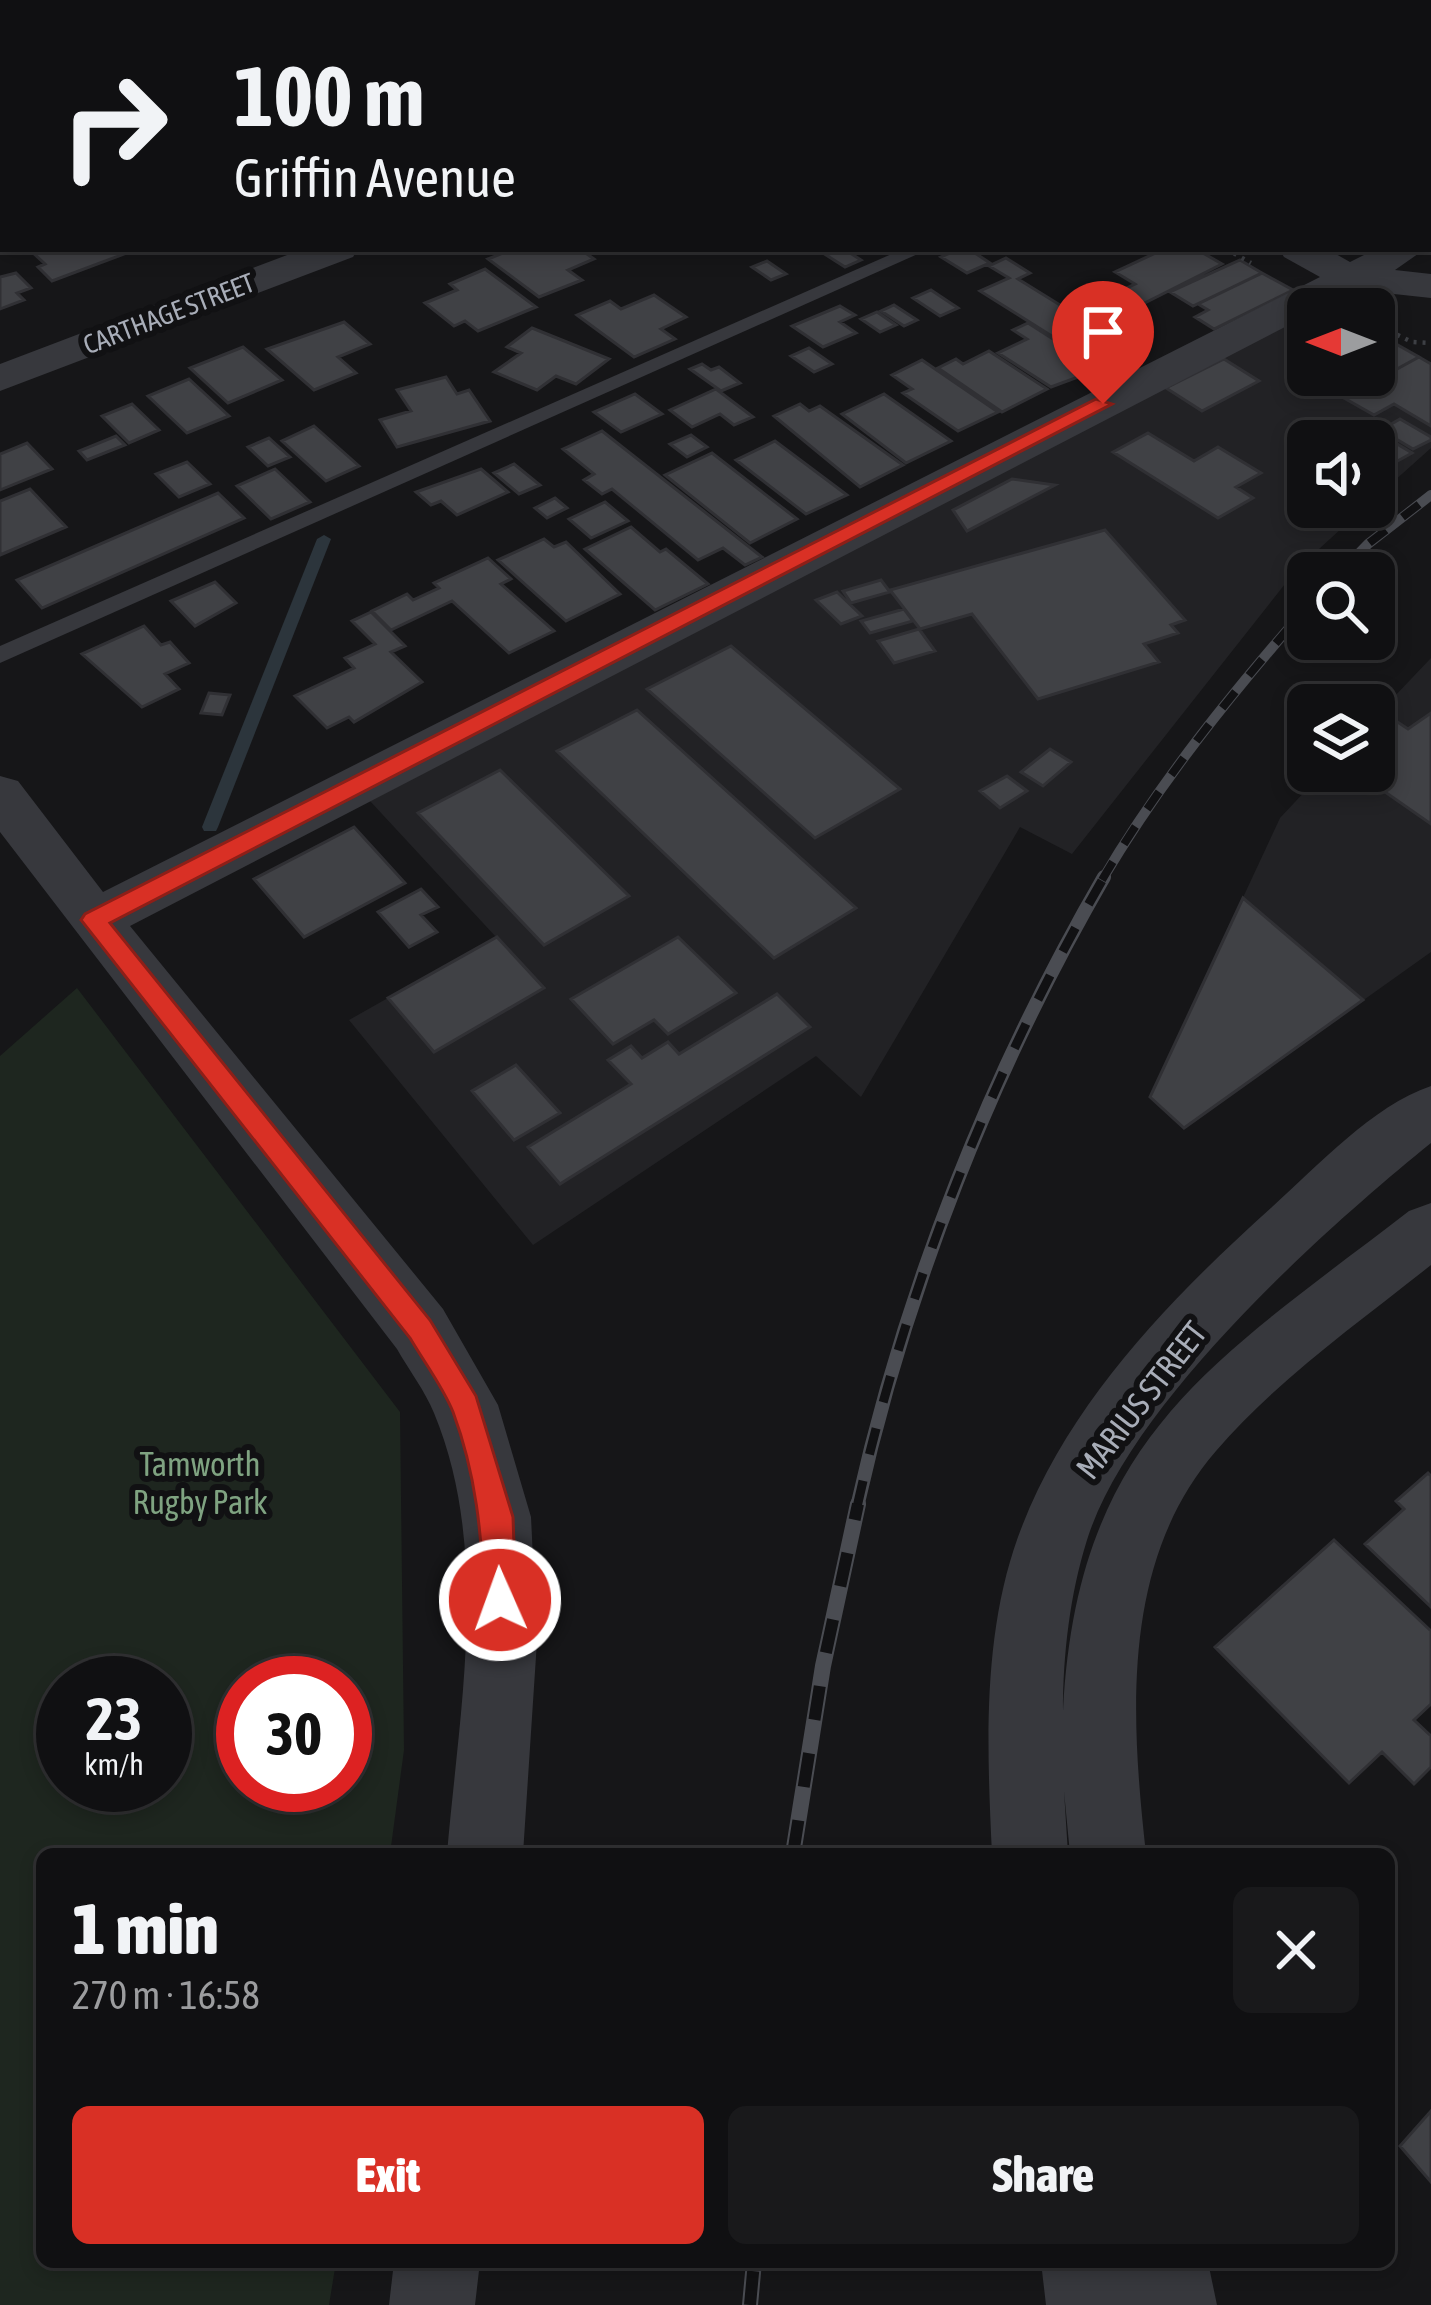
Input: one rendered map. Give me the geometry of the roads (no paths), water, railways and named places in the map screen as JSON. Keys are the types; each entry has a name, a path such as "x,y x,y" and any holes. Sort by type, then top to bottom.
{"street":[{"name":"CARTHAGE STREET","path":"0,378 331,252"},
{"path":"1303,252 1349,277 1431,286"},
{"path":"94,920 1400,252"},
{"path":"0,794 94,920 420,1329 466,1406 497,1517 502,1641 485,1848"},
{"name":"MARIUS STREET","path":"1030,1848 1025,1676 1053,1535 1076,1482 1157,1371 1248,1270 1313,1205 1431,1111"},
{"name":"MARIUS STREET","path":"1107,1848 1095,1750 1100,1646 1116,1570 1142,1508 1183,1442 1235,1385 1431,1228"},
{"path":"432,2305 436,2268"},
{"path":"1085,2268 1089,2305"},
{"path":"1166,2268 1174,2305"}],"lane":[{"path":"0,655 913,252"}],"waterway":[{"path":"210,827 324,539"}],"railway":[{"path":"1360,552 1431,495"},
{"path":"1102,880 1199,738 1287,630"},
{"path":"857,1507 900,1343 957,1183 1025,1027 1104,877"},
{"path":"794,1848 823,1666 858,1504"},
{"path":"750,2305 753,2268"}],"park label":[{"name":"Tamworth Rugby Park","path":"200,1483"}]}
